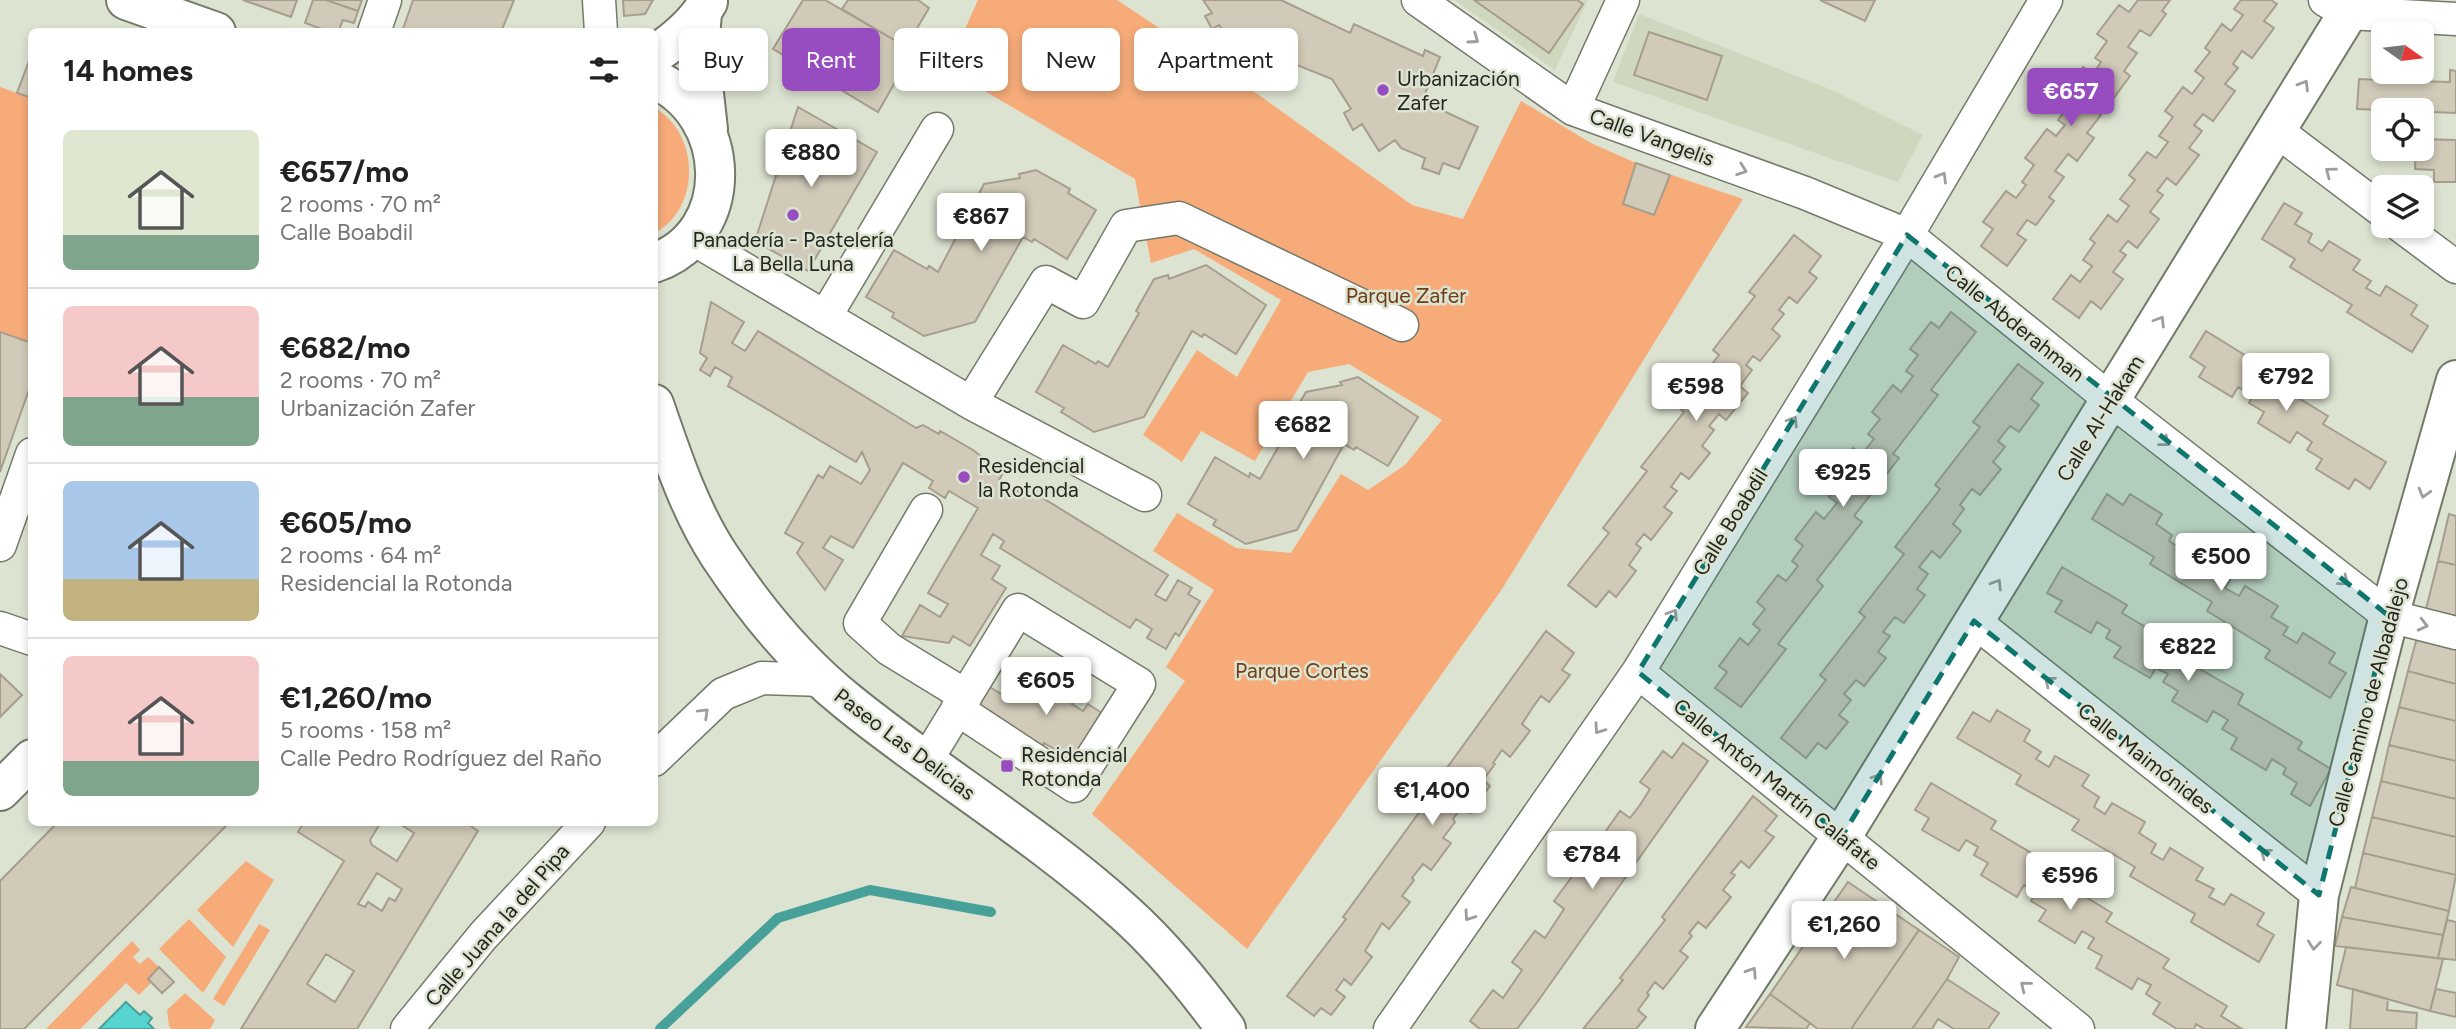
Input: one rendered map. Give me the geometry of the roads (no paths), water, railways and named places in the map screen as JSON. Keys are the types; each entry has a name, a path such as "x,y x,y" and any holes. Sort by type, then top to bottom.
{"street":[{"path":"127,0 193,21"},
{"path":"376,28 386,0"},
{"path":"598,0 601,28"},
{"name":"Calle Vangelis","path":"1418,0 1573,109 1805,193 1907,235"},
{"path":"1573,109 1623,0"},
{"name":"Calle Boabdil","path":"1391,1029 1638,673 1907,235 2046,0"},
{"path":"2343,4 2456,19"},
{"name":"Calle Al-Hakam","path":"1715,1029 1842,836 2277,131 2343,4"},
{"path":"658,51 706,6"},
{"path":"658,276 673,250 705,217 715,189 716,159 709,130 699,49 706,6"},
{"path":"658,81 669,85 692,105 709,130"},
{"path":"825,317 937,129"},
{"path":"2277,131 2371,202"},
{"path":"971,403 1046,282 1083,302 1126,226 1179,218 1402,325"},
{"name":"Calle Abderahman","path":"1907,235 2111,400 2389,616"},
{"path":"2417,238 2456,267"},
{"path":"673,250 825,317 971,403 1145,495"},
{"name":"Calle Camino de Albadalejo","path":"2306,1029 2319,895 2389,616 2446,450 2456,380"},
{"name":"Paseo Las Delicias","path":"658,416 680,479 718,554 767,620 823,680 926,761 1057,857 1126,914 1178,968 1226,1029"},
{"path":"0,545 28,465"},
{"path":"926,510 860,623 889,649 961,703 1074,786 1139,684 1018,610 961,703 926,761"},
{"path":"2389,616 2456,633"},
{"name":"Calle Maimónides","path":"1974,621 2319,895"},
{"path":"0,628 28,638"},
{"name":"Calle Antón Martín Calafate","path":"1638,673 2078,1029"},
{"path":"658,756 723,694 762,678 823,680"},
{"path":"0,791 28,763"},
{"name":"Calle Juana la del Pipa","path":"407,1029 483,936 585,826"}],"water":[{"path":"126,1002 140,1015 144,1011 152,1018 148,1023 154,1029 99,1029"}],"waterway":[{"path":"660,1029 778,918 870,890 991,912"}],"place":[{"name":"Urbanización Zafer","path":"1383,90"},
{"name":"Panadería - Pastelería La Bella Luna","path":"793,215"},
{"name":"Residencial la Rotonda","path":"964,477"},
{"name":"Residencial Rotonda","path":"1007,766"}],"park label":[{"name":"Parque Zafer","path":"1406,295"},
{"name":"Parque Cortes","path":"1302,670"}]}
